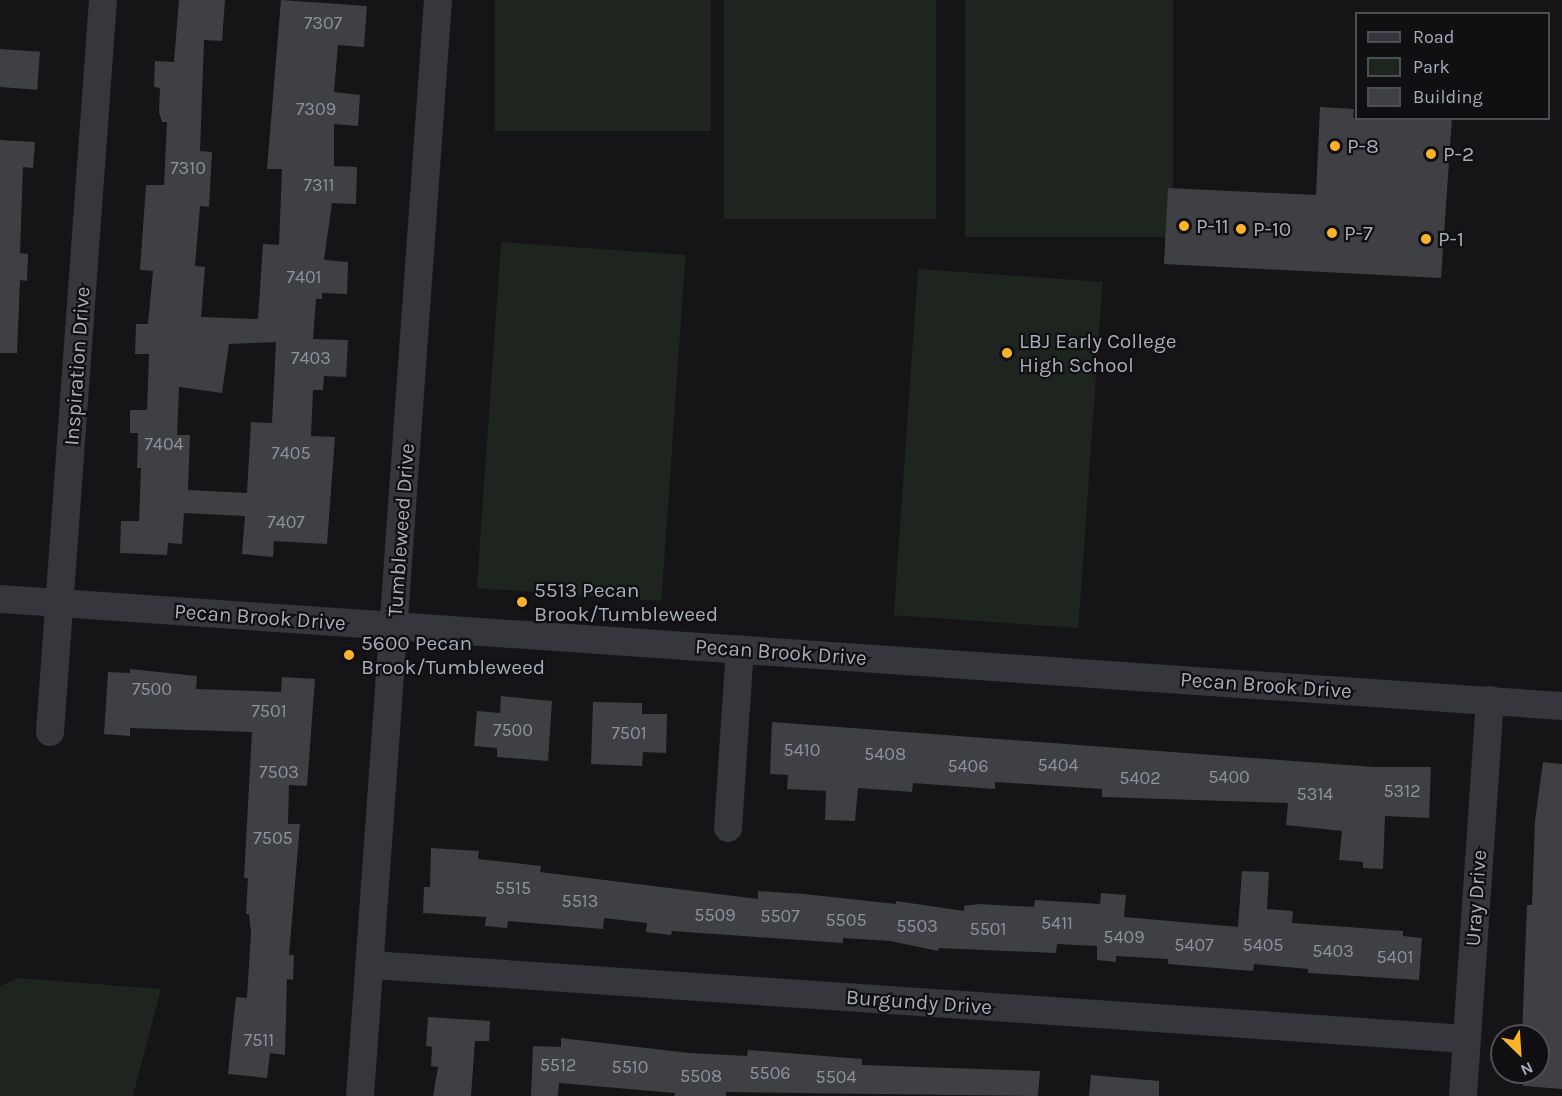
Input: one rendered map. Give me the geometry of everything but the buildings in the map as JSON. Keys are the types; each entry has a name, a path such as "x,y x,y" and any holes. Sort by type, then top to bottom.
{"street":[{"name":"Inspiration Drive","path":"50,732 103,0"},
{"name":"Tumbleweed Drive","path":"360,1096 372,965 438,0"},
{"name":"Pecan Brook Drive","path":"0,599 1562,706"},
{"path":"728,828 740,649"},
{"name":"Uray Drive","path":"1463,1096 1490,700"},
{"name":"Burgundy Drive","path":"372,965 1466,1039"}],"green space":[{"path":"495,0 711,0 711,131 495,131"},
{"path":"724,0 936,0 936,219 724,219"},
{"path":"965,0 1173,0 1173,237 965,237"},
{"path":"501,242 686,255 661,601 477,588"},
{"path":"918,269 1103,282 1078,628 894,615"},
{"path":"18,978 161,989 133,1096 0,1096 0,986"}],"place":[{"name":"P-8","path":"1335,146"},
{"name":"P-2","path":"1431,154"},
{"name":"P-11","path":"1184,226"},
{"name":"P-10","path":"1241,229"},
{"name":"P-7","path":"1332,233"},
{"name":"P-1","path":"1426,239"},
{"name":"LBJ Early College High School","path":"1007,353"},
{"name":"5513 Pecan Brook/Tumbleweed","path":"522,602"},
{"name":"5600 Pecan Brook/Tumbleweed","path":"349,655"}]}
